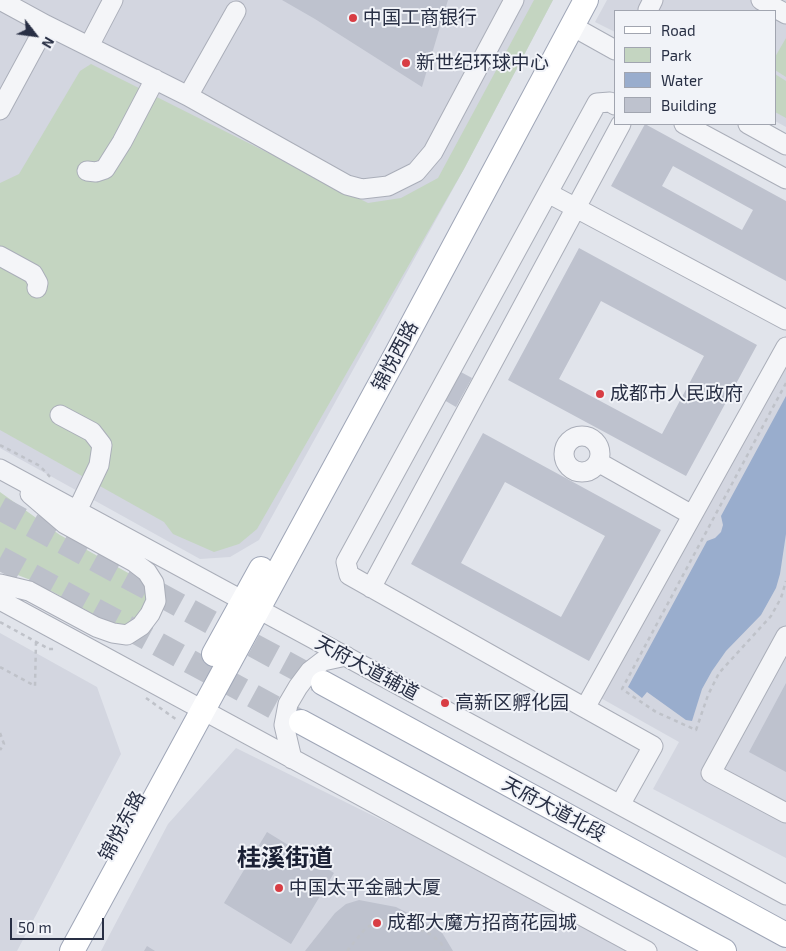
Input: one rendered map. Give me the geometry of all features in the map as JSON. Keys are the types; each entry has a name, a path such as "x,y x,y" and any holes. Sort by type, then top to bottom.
{"main road":[{"name":"锦悦西路","path":"251,605 568,0"},
{"name":"锦悦西路","path":"195,706 586,0"},
{"name":"天府大道北段","path":"322,684 786,935"},
{"name":"锦悦东路","path":"56,951 195,706"},
{"name":"锦悦东路","path":"72,951 195,706"},
{"path":"301,722 724,951"}],"street":[{"path":"0,0 188,96 347,185 362,189 388,186 416,172 433,152 514,0"},
{"path":"89,46 112,0"},
{"path":"188,96 236,11"},
{"path":"0,110 46,25"},
{"path":"572,26 614,49"},
{"path":"87,171 96,172 105,169 122,142 155,79"},
{"path":"614,104 610,102 597,103 346,562 348,575 653,746 620,805"},
{"path":"371,588 620,125"},
{"path":"686,125 786,179"},
{"path":"750,125 786,145"},
{"path":"548,193 786,320"},
{"path":"0,256 33,274 38,283 37,288"},
{"path":"585,708 786,347"},
{"path":"457,359 486,375"},
{"path":"433,403 462,419"},
{"path":"60,415 92,432 102,445 100,465 77,511"},
{"path":"598,462 692,515"},
{"path":"0,584 29,591 96,627 128,635 142,626 156,601 154,583 147,572 134,562 65,524 1,469"},
{"name":"天府大道辅道","path":"1,469 786,895"},
{"path":"0,600 647,951"},
{"path":"786,636 711,773 786,813"},
{"path":"292,759 286,741 284,724 288,704 310,671 324,661 346,656"}],"path":[{"path":"786,383 622,689 656,712 696,730 708,695 719,672 771,616 781,598 786,581"},
{"path":"0,667 35,686 36,642"},
{"path":"0,734 4,744 0,750"},
{"path":"347,951 365,929 378,920 387,920 402,922 432,935 441,942 444,951"}],"shaded area":[{"path":"0,0 553,0 464,169 259,540 230,557 200,559 0,448"},
{"path":"607,0 786,0 786,127 776,122 776,10 614,10 614,32 595,22"},
{"path":"786,357 786,858 653,789 679,742 599,697"},
{"path":"0,633 97,687 121,754 17,951 0,951"},
{"path":"236,748 491,874 628,951 101,951 168,824"}],"green space":[{"path":"534,0 553,0 464,169 257,529 239,544 214,552 173,534 164,522 0,430 0,183 19,174 80,71 91,64 368,203 401,198 438,178"},
{"path":"786,38 786,77 776,71 776,55"},
{"path":"776,75 786,81 786,118 776,113"},
{"path":"0,492 60,535 139,579 148,586 151,599 142,621 119,628 33,581 0,568"}],"water":[{"path":"786,396 786,534 776,588 761,615 726,651 712,671 702,689 692,721 686,720 647,692 642,698 628,687 707,541 715,538 721,532 723,525 721,516"}],"building":[{"name":"新世纪环球中心","path":"282,0 448,0 422,87"},
{"path":"644,125 786,201 786,281 611,186","holes":["673,166 753,210 742,230 662,186"]},
{"path":"579,248 757,345 686,476 508,380","holes":["601,301 704,356 662,434 559,379"]},
{"path":"459,371 472,378 456,407 444,400"},
{"path":"483,433 661,530 589,661 411,564","holes":["505,482 605,536 561,617 461,563"]},
{"path":"786,683 786,772 749,752"},
{"name":"中国太平金融大厦","path":"267,832 334,873 291,944 224,903"},
{"name":"成都大魔方招商花园城","path":"359,900 396,907 419,919 441,931 453,951 305,951 335,913 346,904"},
{"path":"147,946 155,951 144,951"}],"tunnel":[{"path":"0,508 323,683"},
{"path":"0,558 301,722"}],"place":[{"name":"中国工商银行","path":"353,18"},
{"name":"新世纪环球中心","path":"406,63"},
{"name":"成都市人民政府","path":"600,394"},
{"name":"高新区孵化园","path":"445,703"},
{"name":"中国太平金融大厦","path":"279,888"},
{"name":"成都大魔方招商花园城","path":"377,923"}],"district":[{"name":"桂溪街道","path":"285,858"}]}
